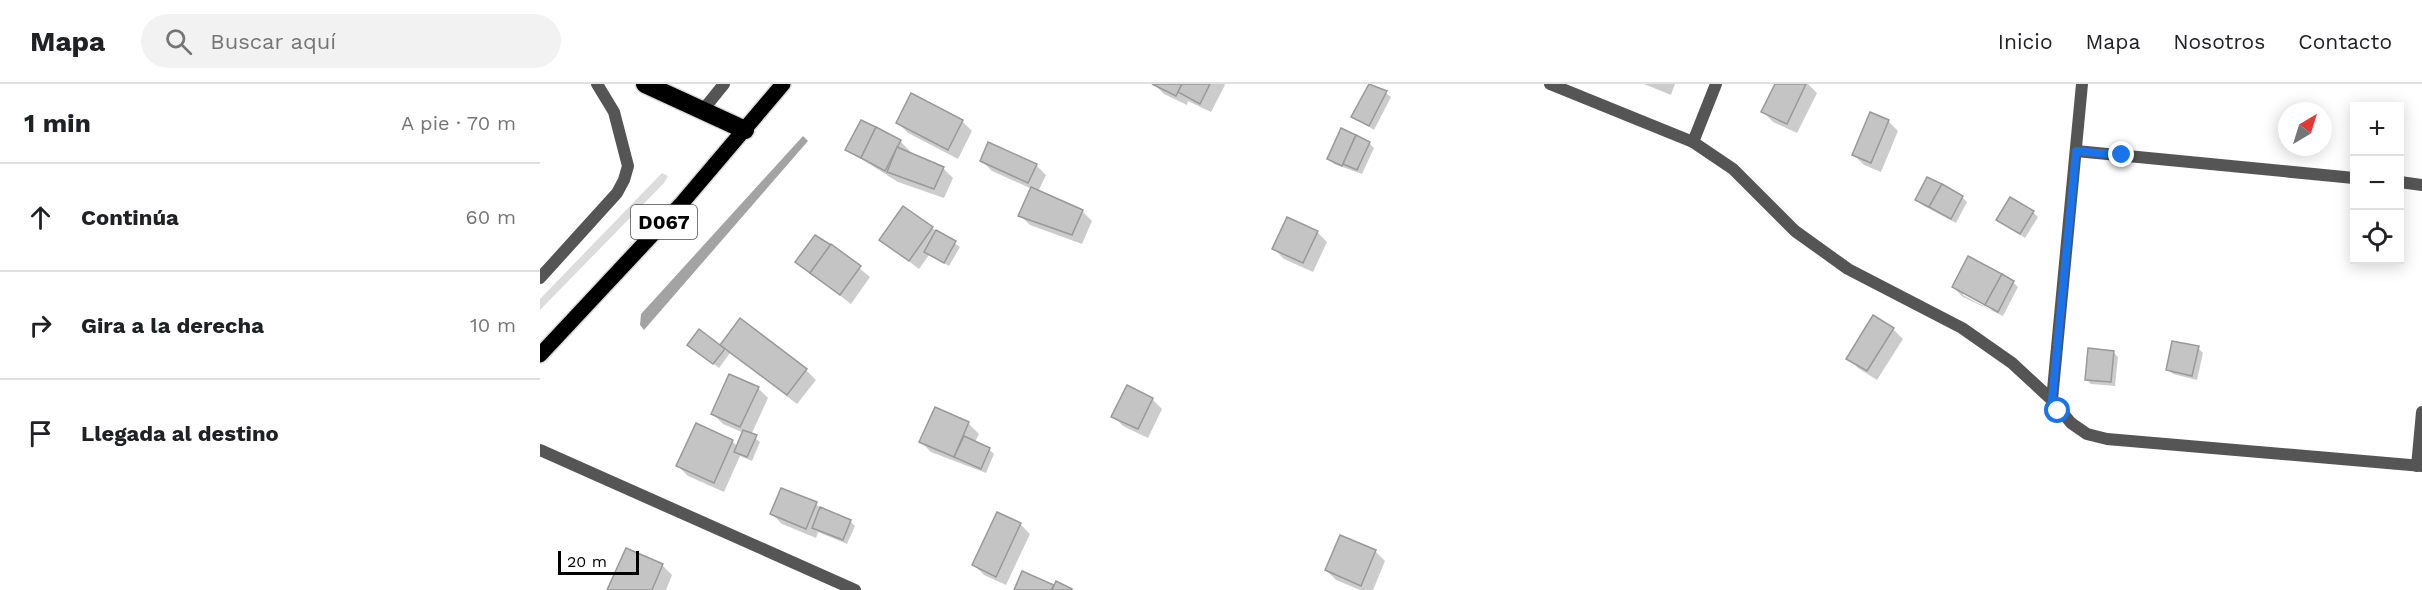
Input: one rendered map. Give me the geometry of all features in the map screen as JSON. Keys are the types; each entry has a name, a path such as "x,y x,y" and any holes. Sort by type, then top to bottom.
{"highway":[{"path":"645,84 745,130"}],"main road":[{"name":"D067","path":"540,355 620,272 783,84"}],"street":[{"path":"540,278 617,192 624,180 628,166 614,112 597,84"},
{"path":"703,110 724,84"},
{"path":"1550,84 1693,142 1733,169 1795,231 1848,269 1962,328 2012,363 2052,400 2058,411 2087,434 2107,439 2420,466 2422,412"},
{"path":"1693,142 1716,84"},
{"path":"2052,400 2082,84"},
{"path":"2076,151 2350,178"},
{"path":"2404,182 2422,184"},
{"path":"540,450 855,590"}],"shaded area":[{"path":"803,136 808,141 644,330 640,325 641,314"},
{"path":"662,173 668,176 664,183 540,310 540,299"}],"building":[{"path":"1152,84 1182,84 1176,96"},
{"path":"1182,84 1210,84 1200,104 1178,92"},
{"path":"1369,84 1387,91 1369,126 1351,117"},
{"path":"1775,84 1806,84 1787,124 1761,112"},
{"path":"911,93 963,120 948,150 896,123"},
{"path":"1870,112 1889,120 1871,163 1852,155"},
{"path":"861,120 876,127 861,158 845,150"},
{"path":"876,127 901,140 885,171 861,158"},
{"path":"1341,128 1356,135 1342,166 1327,159"},
{"path":"1356,135 1370,142 1357,170 1343,164"},
{"path":"988,142 1037,164 1028,183 980,161"},
{"path":"897,147 944,167 934,189 887,172"},
{"path":"1927,177 1942,184 1929,207 1915,200"},
{"path":"1942,184 1963,196 1951,219 1929,207"},
{"path":"1031,187 1083,210 1072,235 1018,216"},
{"path":"2010,197 2034,211 2020,234 1996,220"},
{"path":"903,206 933,227 909,261 879,240"},
{"path":"1287,217 1318,231 1303,263 1272,249"},
{"path":"936,230 956,241 944,263 924,252"},
{"path":"815,235 831,245 810,273 795,262"},
{"path":"831,244 861,266 840,295 810,273"},
{"path":"1968,256 2002,274 1985,305 1952,287"},
{"path":"2002,274 2014,281 1998,312 1985,305"},
{"path":"1873,315 1894,328 1867,371 1846,359"},
{"path":"740,318 807,369 787,395 720,345"},
{"path":"699,329 725,349 713,364 687,345"},
{"path":"2172,341 2199,346 2192,376 2166,370"},
{"path":"2088,348 2114,351 2111,382 2085,380"},
{"path":"729,374 759,387 740,427 711,414"},
{"path":"1127,385 1153,398 1138,429 1111,417"},
{"path":"935,407 969,422 954,457 919,442"},
{"path":"696,423 733,440 714,483 676,466"},
{"path":"743,430 757,435 747,457 734,452"},
{"path":"964,436 990,448 981,469 954,457"},
{"path":"781,488 817,502 806,529 770,514"},
{"path":"820,507 851,520 843,540 812,528"},
{"path":"997,512 1021,523 996,577 972,565"},
{"path":"1340,535 1376,550 1361,586 1325,570"},
{"path":"626,548 663,564 652,590 607,590"},
{"path":"1022,571 1054,585 1051,590 1014,590"},
{"path":"1056,581 1072,589 1052,590"}],"route":[{"path":"2058,411 2052,400 2076,151 2122,155"}]}
